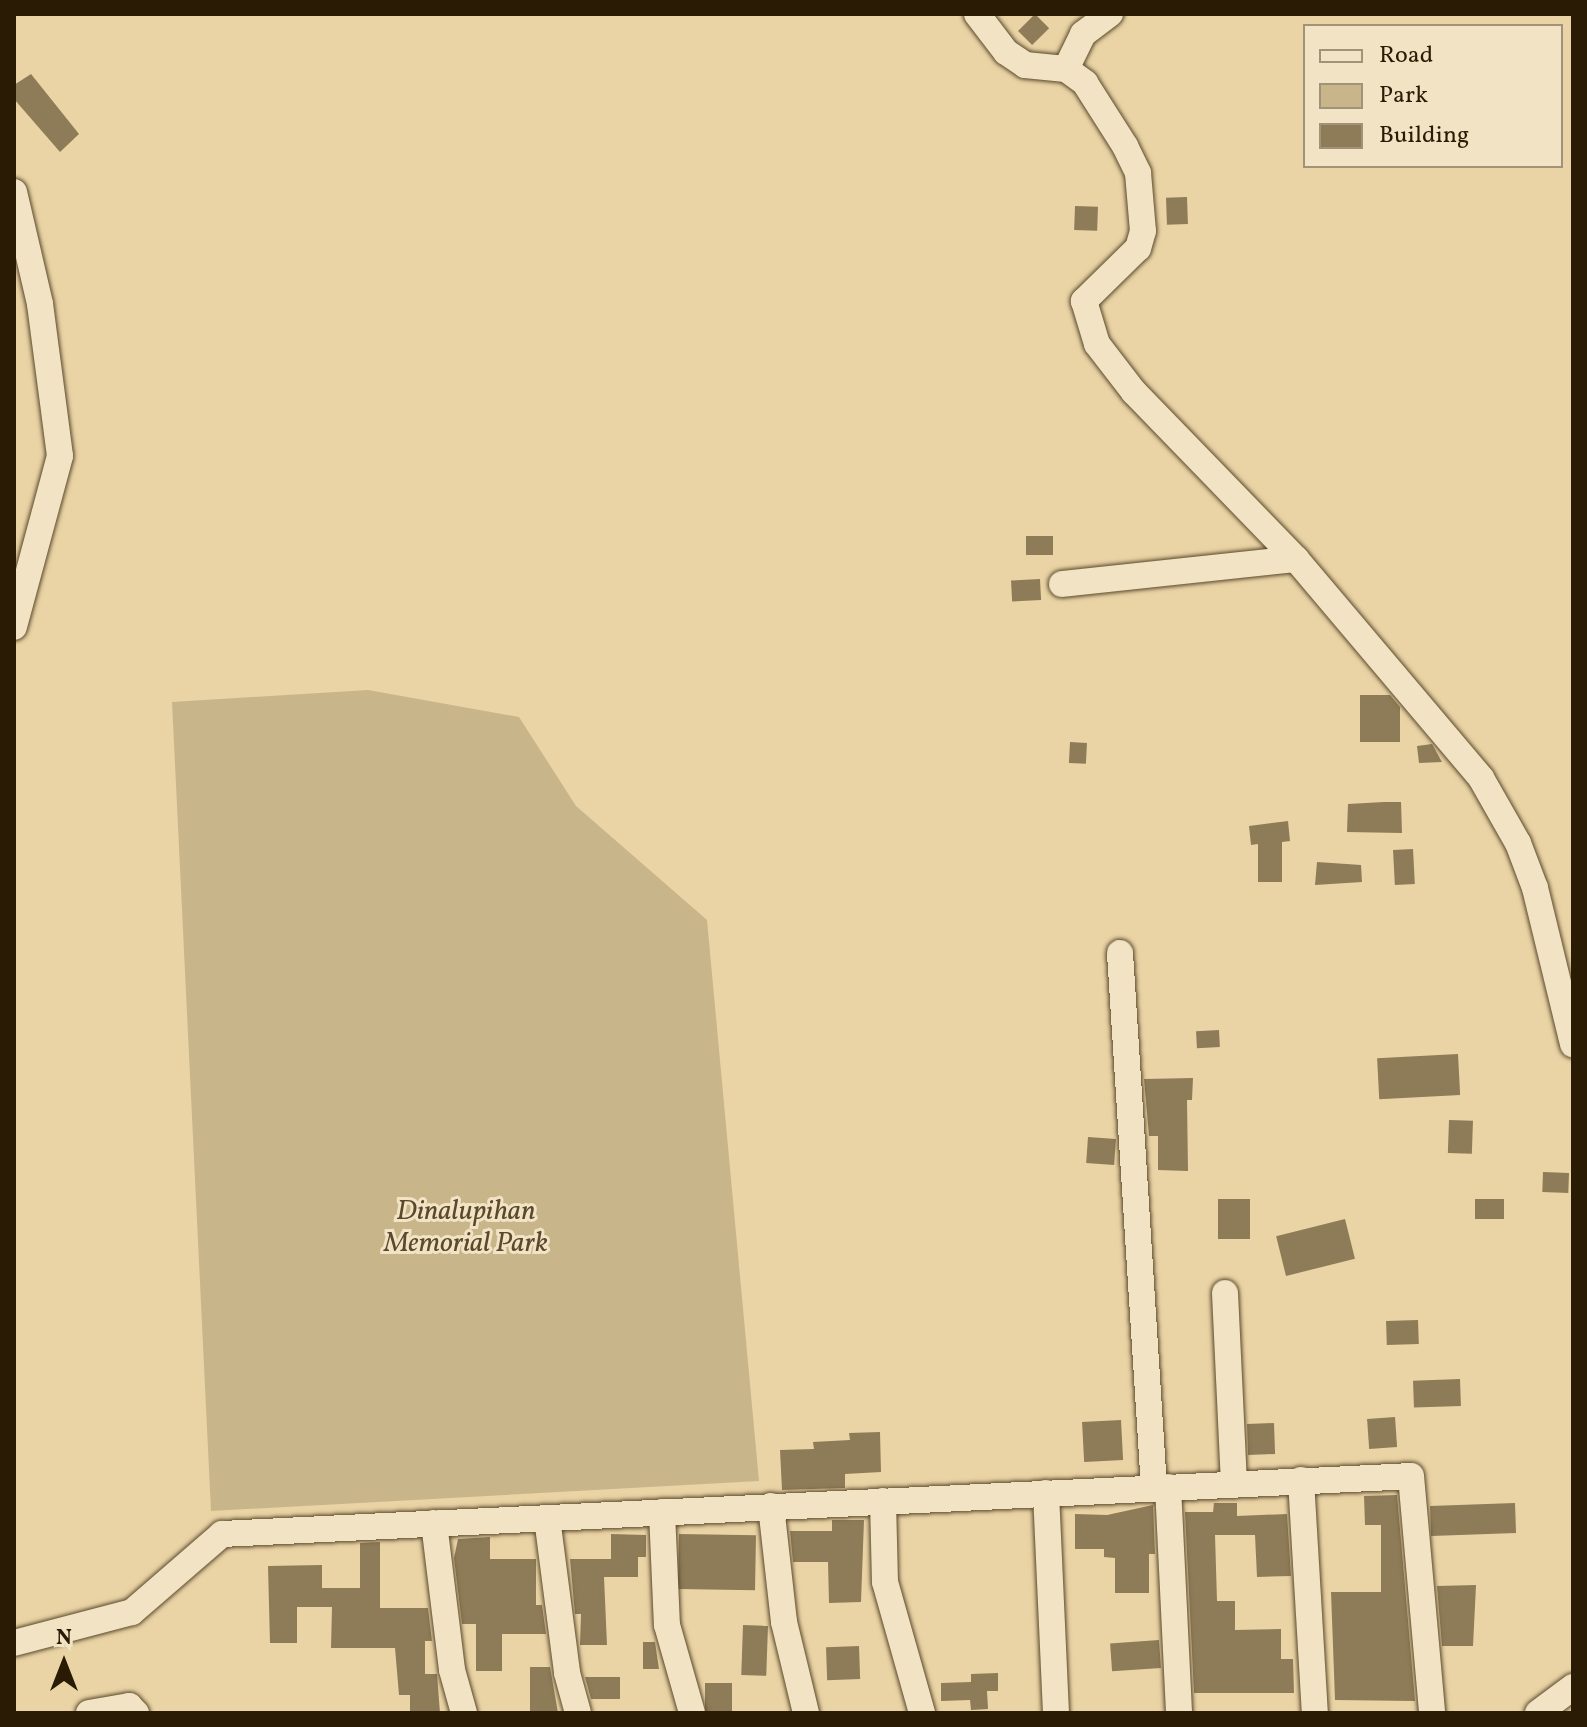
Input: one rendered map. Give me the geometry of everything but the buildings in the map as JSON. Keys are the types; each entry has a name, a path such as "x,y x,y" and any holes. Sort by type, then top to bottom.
{"street":[{"path":"977,14 1006,52 1025,65 1066,69 1085,83 1125,146 1138,173 1143,204 1138,248 1084,301 1097,344 1134,392 1296,559 1481,778 1518,843 1535,888 1573,1044"},
{"path":"1066,69 1083,34 1110,14"},
{"path":"14,192 40,304 60,456 14,627"},
{"path":"1062,584 1296,559"},
{"path":"1120,953 1179,1713"},
{"path":"1225,1293 1234,1483"},
{"path":"14,1643 132,1612 222,1534 1411,1476 1432,1713"},
{"path":"1301,1480 1315,1713"},
{"path":"1046,1493 1056,1713"},
{"path":"883,1501 885,1582 922,1713"},
{"path":"771,1506 784,1622 806,1713"},
{"path":"662,1512 667,1625 692,1713"},
{"path":"547,1518 567,1673 578,1713"},
{"path":"434,1523 452,1670 464,1713"},
{"path":"1538,1713 1568,1698"},
{"path":"89,1713 129,1706 136,1713"}],"green space":[{"name":"Dinalupihan Memorial Park","path":"368,690 519,717 576,806 707,920 759,1481 211,1511 172,702"}]}
